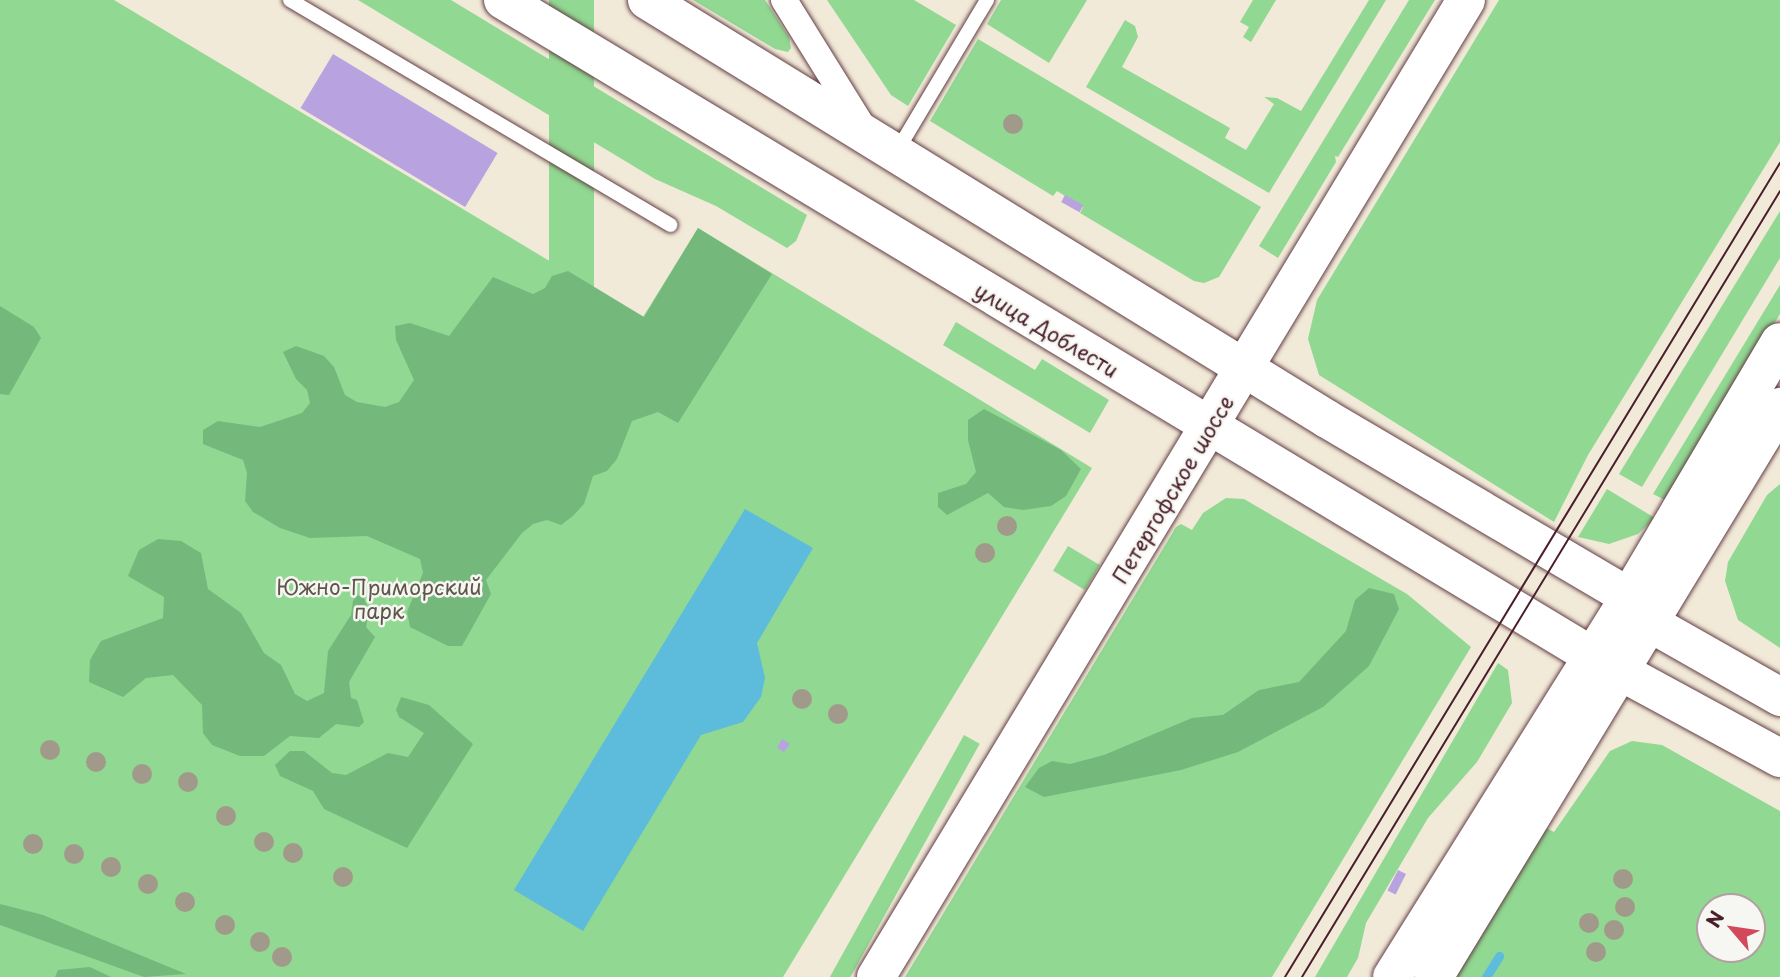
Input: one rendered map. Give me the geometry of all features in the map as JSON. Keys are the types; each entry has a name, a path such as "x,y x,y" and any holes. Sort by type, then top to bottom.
{"main road":[{"name":"улица Доблести","path":"502,0 1606,664 1780,758"},
{"path":"647,0 1780,696"},
{"name":"Петергофское шоссе","path":"876,977 1466,0"},
{"path":"1639,610 1780,342"},
{"path":"1434,977 1606,664 1639,610 1780,407"},
{"path":"1392,977 1606,664"}],"street":[{"path":"784,0 882,143"}],"lane":[{"path":"289,0 671,225"},
{"path":"882,143 987,0"}],"green space":[{"name":"Южно-Приморский парк","path":"0,0 114,0 643,317 698,228 1092,468 783,977 0,977"},
{"path":"358,0 451,0 807,215 796,241 787,248 716,206 655,179"},
{"path":"549,0 594,0 594,682 549,682"},
{"path":"693,0 765,0 789,37 791,48 788,52 775,49"},
{"path":"827,0 914,0 956,25 908,106 891,95"},
{"path":"1001,0 1087,0 1049,63 987,24"},
{"path":"1253,0 1276,0 1251,42 1243,37 1249,27 1240,22"},
{"path":"1369,0 1386,0 1269,193 1086,87 1125,20 1135,26 1138,37 1122,67 1230,128 1225,138 1246,150 1274,104 1264,97 1277,98 1301,111"},
{"path":"1409,0 1435,0 1338,157 1335,156 1336,162 1278,258 1259,246"},
{"path":"1499,0 1780,0 1780,142 1588,455 1554,522 1319,375 1308,339 1317,300"},
{"path":"978,39 1261,207 1219,277 1204,283 1194,281 1080,213 1083,207 1057,191 1053,196 930,121"},
{"path":"1780,211 1780,258 1642,487 1619,474"},
{"path":"698,228 772,274 678,423 658,412 632,421 617,459 607,471 593,476 584,504 573,516 561,525 547,520 533,524 522,533 486,580 491,594 462,646 448,646 410,627 407,612 423,573 420,559 367,536 310,538 280,528 253,512 245,501 247,473 243,460 203,444 203,430 218,421 260,427 302,413 310,403 307,390 296,379 283,352 296,346 324,356 334,367 345,395 357,402 385,407 399,402 414,380 396,340 395,326 410,323 449,336 493,277 533,294 545,288 552,276 568,271 644,317"},
{"path":"1780,285 1780,314 1667,501 1653,494"},
{"path":"0,306 34,327 41,338 9,395 0,394"},
{"path":"956,322 1035,370 1042,359 1109,400 1090,433 943,345"},
{"path":"984,409 1061,450 1081,469 1066,496 1051,506 1023,510 1004,507 988,493 947,515 938,507 938,493 966,484 976,472 968,440 968,420"},
{"path":"1780,484 1780,648 1738,620 1725,581 1728,562 1767,495"},
{"path":"1607,489 1655,518 1638,534 1609,544 1578,537"},
{"path":"1226,498 1244,499 1407,594 1471,647 1272,977 905,977 1176,527 1181,524 1192,530 1203,513"},
{"path":"158,539 181,541 201,553 208,589 241,613 264,653 281,665 295,694 307,701 324,693 328,651 351,615 353,601 357,595 364,598 369,612 366,627 375,637 349,682 351,698 357,700 364,722 359,727 336,724 319,738 290,736 264,756 240,756 212,745 203,733 202,705 173,675 146,678 123,697 89,682 90,660 101,641 163,618 164,597 128,576 139,550"},
{"path":"1068,546 1100,565 1085,590 1053,571"},
{"path":"1369,588 1394,594 1399,609 1369,666 1323,707 1238,752 1181,770 1044,797 1025,787 1039,768 1052,761 1070,764 1104,755 1192,718 1223,715 1259,690 1299,682 1346,631 1355,600"},
{"path":"1498,663 1508,670 1512,703 1477,762 1428,818 1366,923 1358,958 1347,977 1315,977"},
{"path":"401,697 429,705 473,744 407,848 324,809 313,791 280,776 275,765 290,751 304,751 332,773 346,775 388,753 408,757 424,733 399,717 396,710"},
{"path":"964,735 980,744 850,977 830,977"},
{"path":"1632,741 1662,745 1780,811 1780,977 1454,977 1544,827 1554,832 1610,751"},
{"path":"0,904 43,915 186,974 144,977 0,925"},
{"path":"90,967 111,977 55,977 58,970"}],"water":[{"path":"745,509 813,548 757,643 765,678 761,697 743,722 701,735 583,931 514,890"}],"building":[{"path":"333,54 498,153 465,207 301,108"},
{"path":"1065,195 1083,205 1079,212 1061,202"},
{"path":"782,739 790,744 784,752 777,748"},
{"path":"1398,870 1406,874 1396,895 1388,890"}],"waterway":[{"path":"1486,977 1499,956"}],"tram line":[{"path":"1285,977 1780,163"},
{"path":"1302,977 1780,191"}]}
